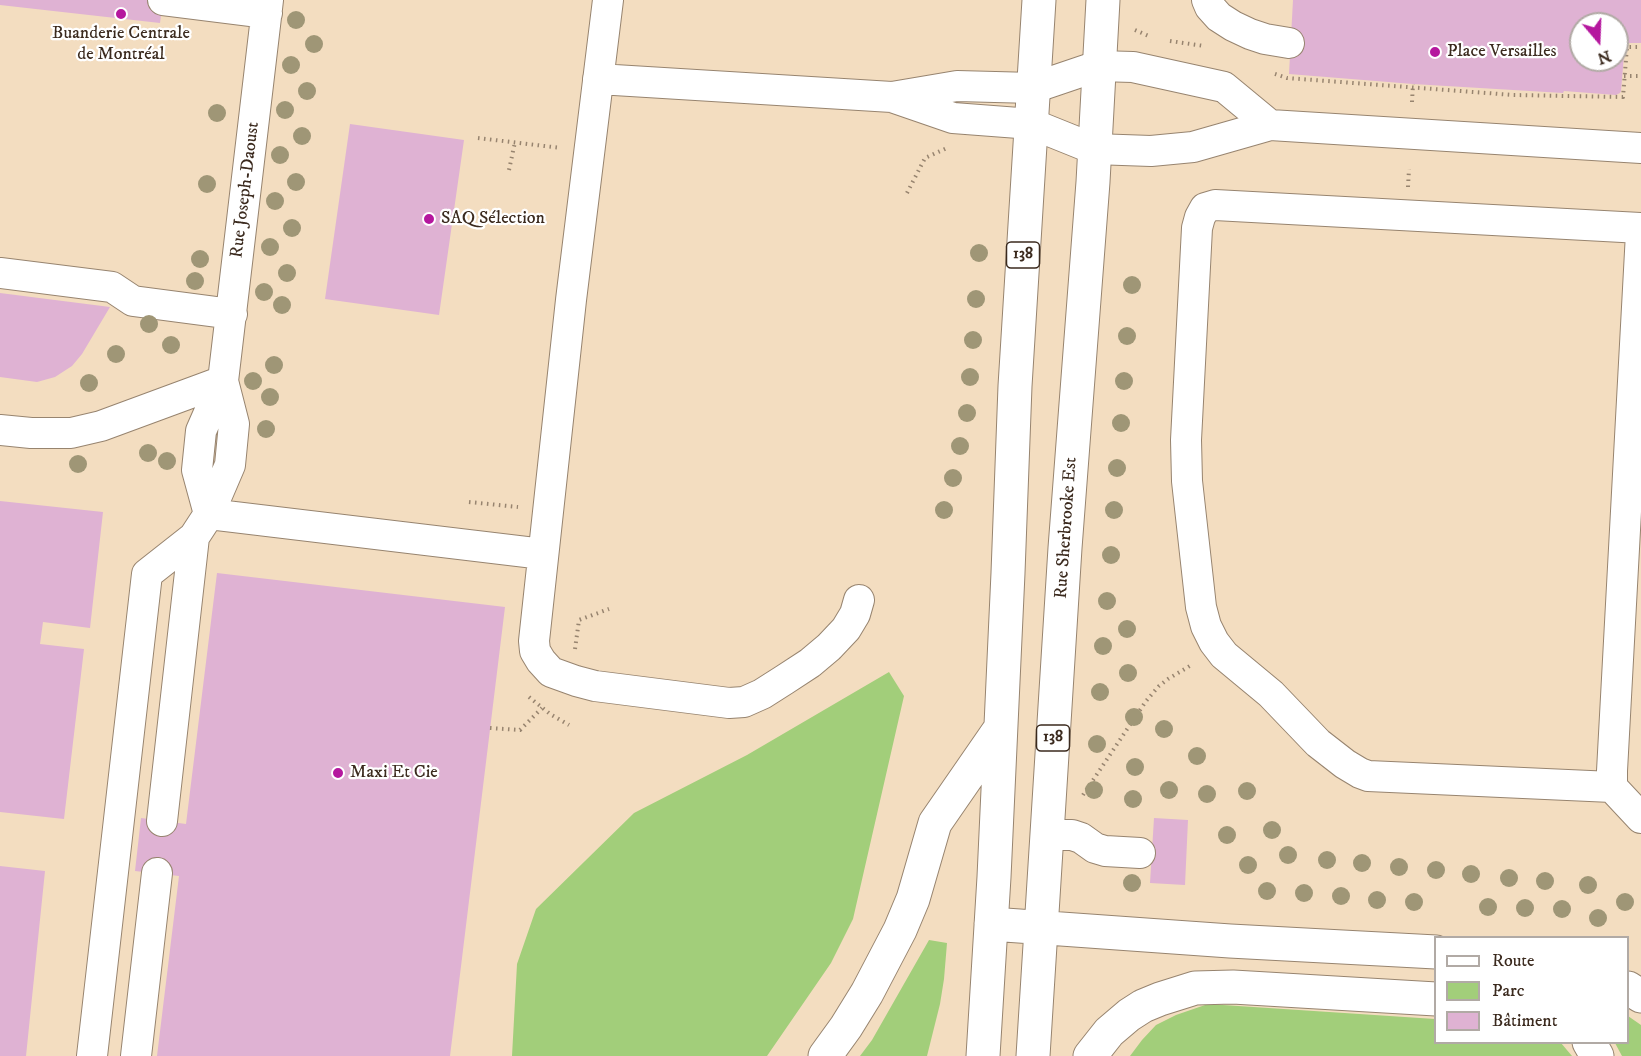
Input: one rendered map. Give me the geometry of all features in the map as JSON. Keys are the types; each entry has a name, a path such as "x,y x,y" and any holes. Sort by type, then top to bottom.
{"main road":[{"name":"138","path":"983,1056 1015,386 1039,0"},
{"name":"Rue Sherbrooke Est","path":"1033,1056 1103,0"},
{"path":"825,1056 867,993 900,930 913,899 935,823 1000,729"},
{"path":"991,924 1230,941 1434,952"},
{"path":"1090,1056 1109,1032 1129,1015 1160,999 1195,988 1233,987 1434,999"}],"street":[{"path":"163,0 267,7"},
{"path":"608,0 571,300 534,641 535,651 551,672 595,686 729,703 744,702 777,685 829,647 855,614 859,600"},
{"path":"1207,0 1210,7 1220,17 1250,34 1289,43"},
{"name":"Rue Joseph-Daoust","path":"201,525 198,471 201,431 223,381 267,7"},
{"path":"598,79 892,97 957,86 1034,88 1098,66 1133,67 1224,87 1270,125"},
{"path":"892,97 953,118 1032,124 1094,149 1151,152 1193,147 1270,125 1641,148"},
{"path":"1641,228 1215,205 1205,208 1197,228 1186,440 1187,481 1201,607 1206,626 1224,655 1271,694 1318,743 1345,764 1368,776 1612,787 1641,818"},
{"path":"1612,787 1641,233"},
{"path":"0,273 112,287 133,301 232,314"},
{"path":"0,430 71,433 101,426 223,381"},
{"path":"92,1056 147,574 201,525 543,554"},
{"path":"162,821 201,525"},
{"path":"1046,835 1072,836 1081,838 1095,848 1140,853"},
{"path":"136,1056 157,873"}],"path":[{"path":"1412,102 1413,85 1513,95 1623,97 1628,47 1641,47"},
{"path":"1624,76 1641,76"},
{"path":"478,138 567,149"},
{"path":"509,170 515,142"},
{"path":"906,193 925,158"},
{"path":"470,502 525,508"},
{"path":"575,651 579,620 609,609"},
{"path":"1083,795 1146,701 1168,679"},
{"path":"490,728 520,730 542,708"}],"green space":[{"path":"889,672 904,696 853,919 831,963 767,1056 512,1056 517,964 536,909 634,813 747,755"},
{"path":"929,940 947,943 940,1004 927,1056 860,1056 872,1040"},
{"path":"1208,1004 1434,1019 1434,1044 1562,1044 1572,1056 1130,1056 1156,1025"},
{"path":"1629,1017 1641,1025 1641,1056 1622,1056 1616,1044 1629,1044"}],"building":[{"name":"Buanderie Centrale de Montréal","path":"0,0 163,0 160,23 0,5"},
{"name":"Place Versailles","path":"1293,0 1641,0 1641,43 1629,43 1629,12 1569,12 1569,72 1623,72 1621,91 1616,95 1413,84 1289,74"},
{"path":"350,124 464,140 439,315 325,299"},
{"path":"0,293 110,307 82,354 72,366 55,377 37,382 0,377"},
{"path":"0,501 103,512 90,628 43,622 40,644 84,649 64,819 0,812"},
{"name":"Maxi Et Cie","path":"217,573 505,607 450,1056 157,1056 179,876 135,871 141,818 186,824"},
{"path":"1154,818 1188,820 1185,885 1150,883"},
{"path":"0,866 45,871 26,1056 0,1056"}],"place":[{"name":"Buanderie Centrale de Montréal","path":"121,14"},
{"name":"Place Versailles","path":"1435,52"},
{"name":"SAQ Sélection","path":"429,219"},
{"name":"Maxi Et Cie","path":"338,773"}]}
